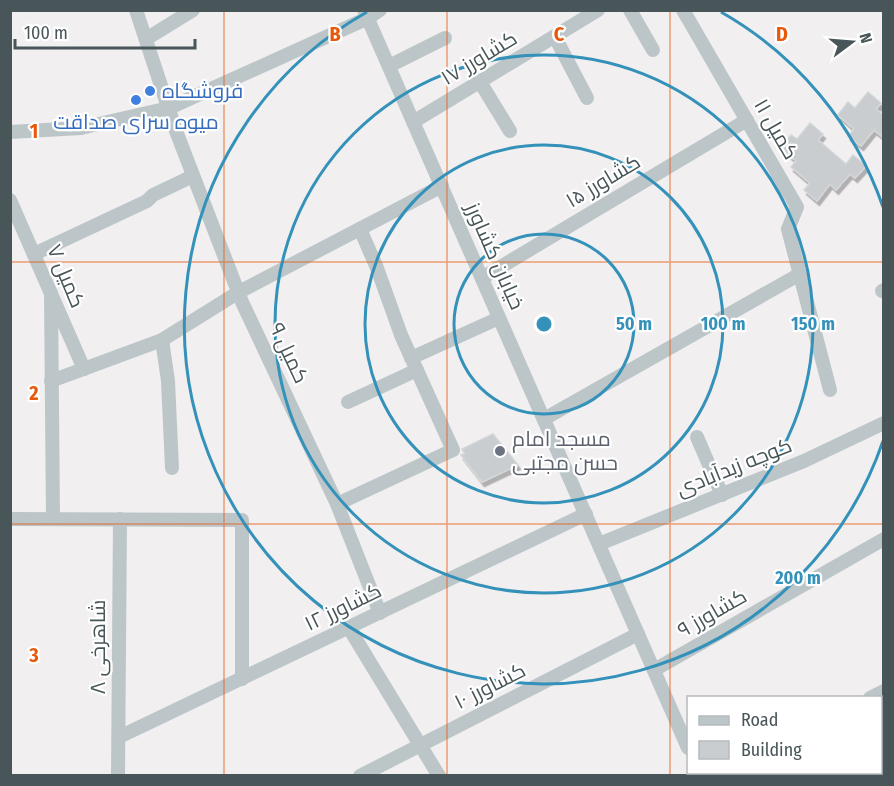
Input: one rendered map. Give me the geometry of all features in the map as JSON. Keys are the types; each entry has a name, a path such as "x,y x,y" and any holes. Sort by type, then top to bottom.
{"street":[{"name":"کمیل ۹","path":"136,10 193,176 239,292 337,504 380,613"},
{"path":"146,39 193,10"},
{"path":"10,132 81,128 169,108 366,14 380,10"},
{"name":"کشاورز ۱۷","path":"413,122 598,10"},
{"path":"630,10 653,50"},
{"name":"کمیل ۱۱","path":"683,10 797,207 788,229 800,274"},
{"name":"خیابان کشاورز","path":"366,14 687,746"},
{"path":"555,37 587,98"},
{"path":"389,66 445,38"},
{"path":"480,82 510,131"},
{"name":"کشاورز ۱۵","path":"482,278 747,120"},
{"path":"34,254 147,201 153,195 193,176"},
{"path":"51,381 162,340 239,292 441,186"},
{"name":"کمیل ۷","path":"10,200 84,369"},
{"path":"337,504 453,450 401,335 360,229"},
{"path":"544,419 800,274 830,390"},
{"path":"51,293 53,519"},
{"path":"348,402 499,318"},
{"path":"162,340 168,381 172,468"},
{"name":"کوچه زیدآبادی","path":"599,544 804,461 884,423"},
{"path":"697,437 722,495"},
{"name":"کشاورز ۱۲","path":"118,737 586,514"},
{"path":"10,519 242,520 242,679"},
{"name":"شاهرخی ۸","path":"118,776 120,519"},
{"name":"کشاورز ۹","path":"654,670 884,539"},
{"path":"349,628 439,776"},
{"name":"کشاورز ۱۰","path":"360,776 638,634"}],"building":[{"path":"868,92 881,103 876,109 884,116 884,138 874,130 861,146 848,136 854,129 838,115 848,102 855,108"},
{"path":"810,123 823,134 818,140 846,164 853,155 866,166 855,178 850,174 836,190 830,184 817,201 804,190 810,183 791,167 796,161 780,147 791,135 797,139"},
{"path":"493,434 518,465 482,482 461,455 465,454 462,449"}],"place":[{"name":"فروشگاه","path":"150,91"},
{"name":"میوه سرای صداقت","path":"136,100"},
{"name":"مسجد امام حسن مجتبی","path":"500,451"}]}
